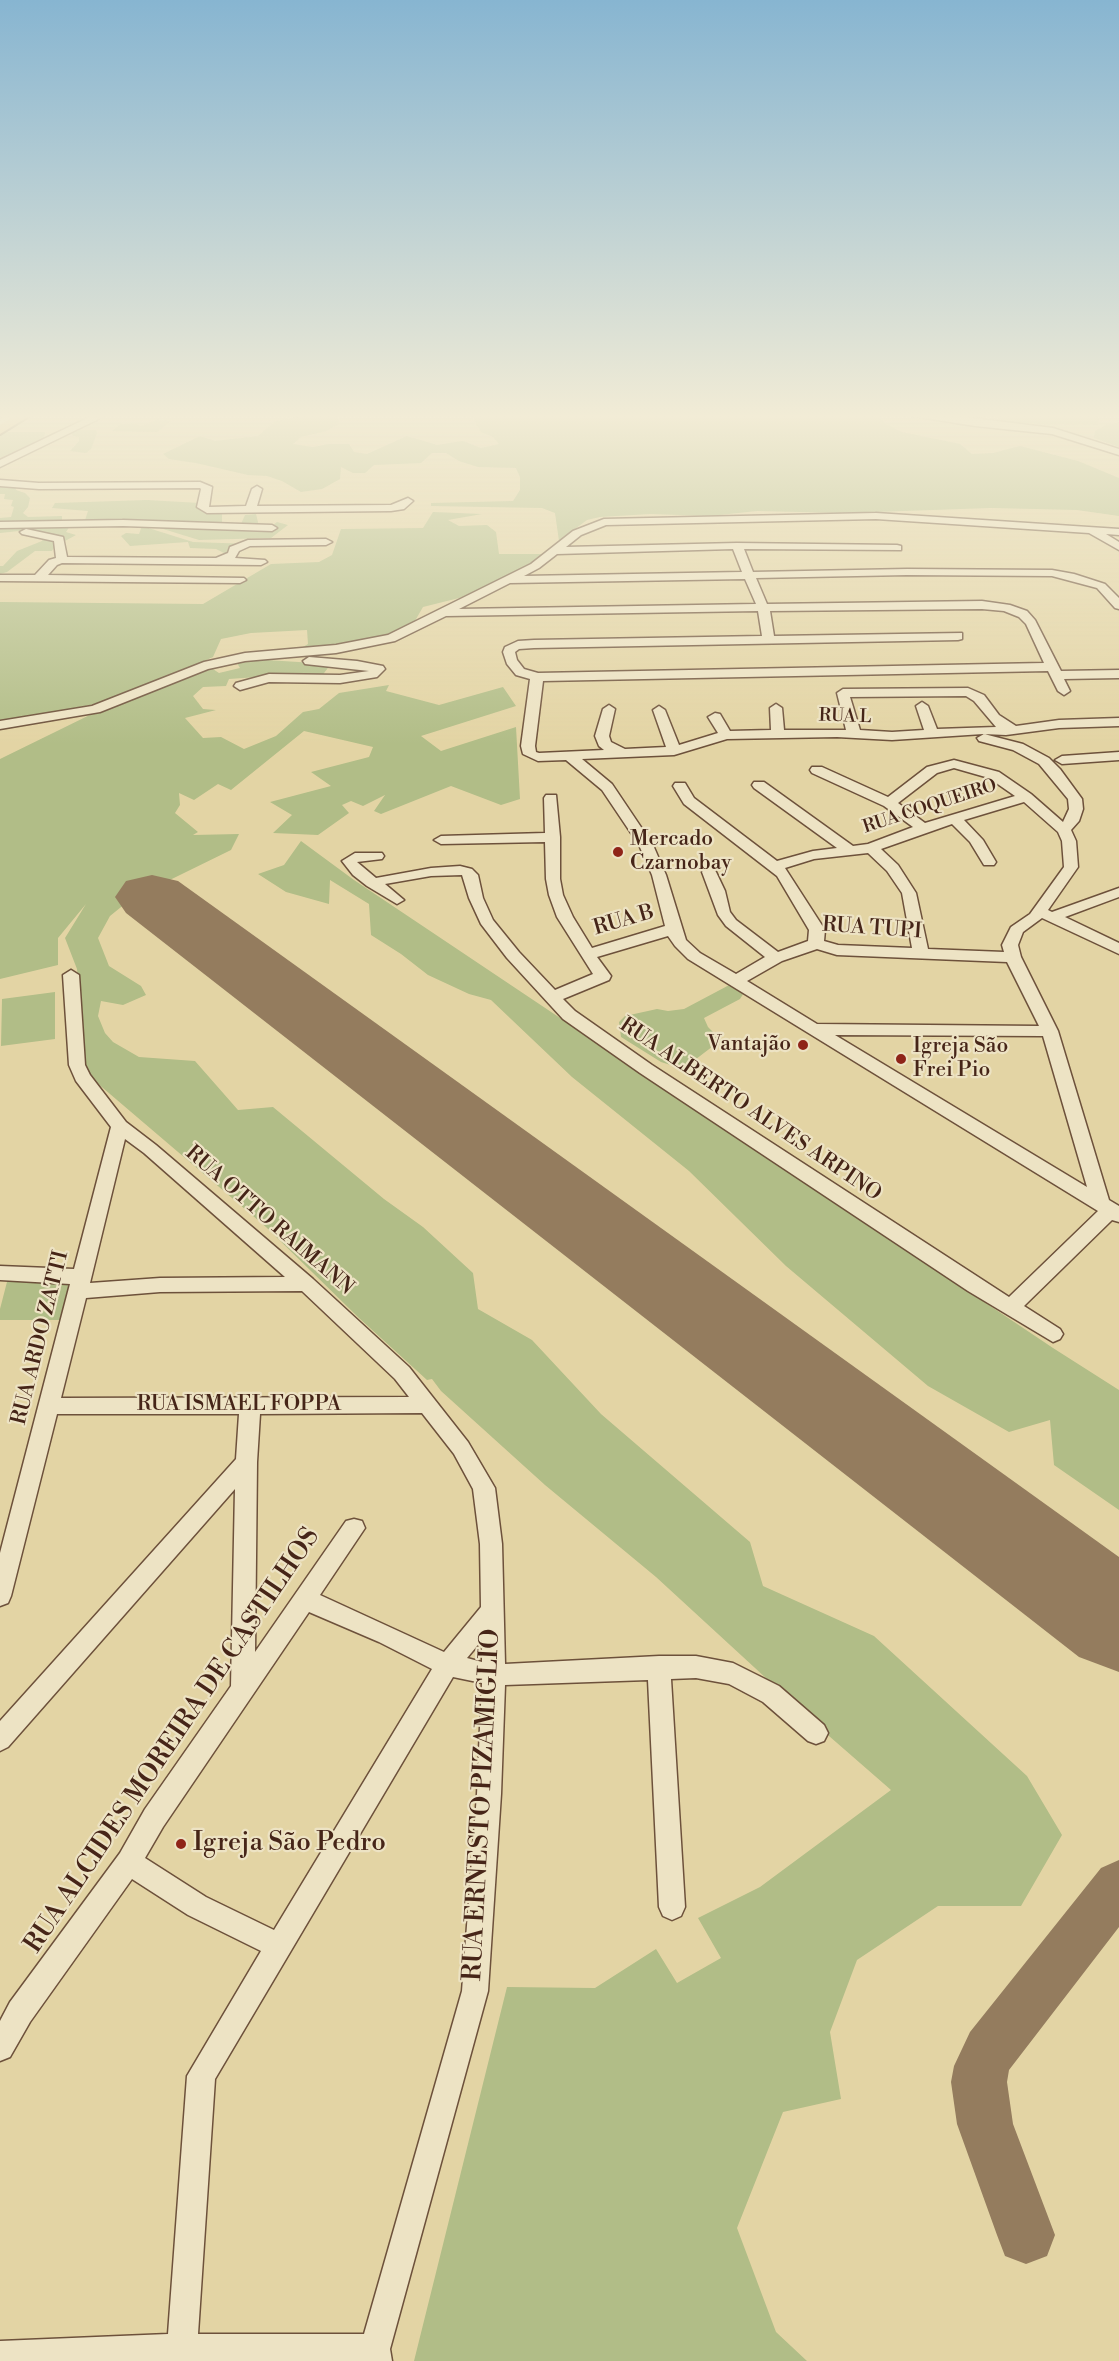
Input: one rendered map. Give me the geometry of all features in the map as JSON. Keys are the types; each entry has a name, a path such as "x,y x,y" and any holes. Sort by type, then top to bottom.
{"street":[{"path":"0,525 112,523"},
{"path":"128,523 272,528"},
{"path":"204,666 245,657 336,649 370,643 409,630 535,566 577,533 603,523"},
{"path":"991,523 1119,532"},
{"path":"1090,530 1119,547"},
{"path":"0,533 26,532 59,539 62,560"},
{"path":"219,561 233,555 234,549 248,543 326,542"},
{"path":"554,551 737,546 897,548"},
{"path":"737,546 763,608 769,640"},
{"path":"37,580 53,562 62,560 261,562"},
{"path":"508,580 906,572 1052,573 1101,586 1119,605"},
{"path":"0,578 240,580"},
{"path":"443,613 946,605 1006,608 1023,614 1031,623 1064,691"},
{"path":"534,613 534,644"},
{"path":"958,636 534,644 511,647 509,652 511,661 520,672 537,677 1054,671 1119,674"},
{"path":"0,725 94,709 218,659 264,645"},
{"path":"240,686 269,678 340,680 373,674 379,669 334,662 245,657"},
{"name":"RUA L","path":"537,677 528,746 531,754 538,758 674,751 726,735 854,733 892,736 1119,722"},
{"path":"854,733 843,693 968,692 979,698 993,718 1002,725 1016,730"},
{"path":"922,706 932,733"},
{"path":"776,708 778,734"},
{"path":"609,709 603,736 604,742 606,746 624,754"},
{"path":"659,710 674,751"},
{"path":"715,717 726,735"},
{"path":"956,732 1018,747 1044,761 1076,799 1072,821 1064,830"},
{"path":"1062,760 1119,756"},
{"path":"571,757 607,787 646,844 659,875 673,929 680,943 694,956 1113,1209"},
{"path":"889,803 932,770 954,764 994,775 1026,797 1064,830 1068,841 1071,867 1045,914"},
{"path":"817,770 889,803 923,828"},
{"path":"680,786 689,801 776,866 817,930 816,944"},
{"path":"759,786 850,850"},
{"name":"RUA COQUEIRO","path":"776,866 813,855 871,848 923,828 1026,797"},
{"path":"551,798 553,879 556,895 586,954 603,976 551,998"},
{"path":"954,818 976,840 989,861"},
{"path":"441,840 553,837"},
{"path":"871,848 893,868 909,893 914,908 921,953"},
{"path":"376,856 355,857 349,861 358,872 397,900"},
{"name":"RUA ALBERTO ALVES ARPINO","path":"372,883 399,876 460,870 471,875 476,898 486,921 551,998 569,1015 646,1069 975,1286 1053,1334"},
{"path":"709,872 718,891 723,912 730,923 776,958"},
{"path":"1113,1209 1050,1030 1013,957 1010,945 1011,937 1045,914 1119,891"},
{"path":"1045,914 1119,949"},
{"name":"RUA B","path":"586,954 607,950 673,929"},
{"name":"RUA TUPI","path":"736,981 776,958 816,944 837,950 1013,957"},
{"name":"RUA OTTO RAIMANN","path":"71,975 77,1065 82,1077 120,1126 150,1149 306,1284 402,1373 461,1448 484,1488"},
{"path":"814,1029 1050,1030"},
{"name":"RUA ARDO ZATTI","path":"0,1596 120,1126"},
{"path":"1011,1307 1113,1209"},
{"path":"0,1273 80,1284 306,1284"},
{"path":"243,1687 246,1462 250,1405"},
{"name":"RUA ISMAEL FOPPA","path":"50,1406 429,1405"},
{"path":"0,1740 246,1462"},
{"name":"RUA ERNESTO PIZAMIGLIO","path":"376,2355 475,1991 489,1794 494,1675 490,1544 484,1488"},
{"name":"RUA ALCIDES MOREIRA DE CASTILHOS","path":"0,2047 20,2012 129,1862 154,1818 354,1528"},
{"path":"304,1599 387,1635 447,1665 494,1675 696,1667 733,1674 771,1694 816,1733"},
{"path":"183,2349 201,2076 447,1665 491,1612"},
{"path":"660,1668 672,1907"},
{"path":"129,1862 197,1906 279,1946"},
{"path":"0,2356 183,2349 376,2355"}],"green space":[{"path":"144,523 288,525 271,538 199,540"},
{"path":"426,523 454,523 459,526 487,525 496,532 499,554 543,554 530,565 471,595 423,607 412,626 374,638 334,647 298,650 308,644 307,630 251,633 221,639 213,657 151,685 91,705 0,721 0,602 203,604 271,564 319,562 332,555 341,529 423,528"},
{"path":"556,523 583,523 559,541"},
{"path":"70,526 66,532 76,535 65,541 58,540 52,551 35,551 7,572 0,574 0,566 3,566 17,551 42,541 44,535 19,531 0,533 0,527"},
{"path":"142,526 193,542 252,544 236,555 228,555 216,549 190,548 188,542 130,546 121,536 126,533 139,534"},
{"path":"250,659 331,664 321,677 287,675 229,679 226,686 203,687 193,696 203,709 216,710 185,718 203,738 221,737 244,749 276,736 303,712 319,709 339,693 389,685 386,691 439,705 503,687 516,706 421,736 441,751 516,727 520,799 501,805 451,786 381,814 374,811 385,795 363,806 351,801 342,805 349,813 318,835 273,833 292,815 270,802 331,786 311,772 369,757 373,747 304,731 231,790 218,784 194,800 179,793 180,805 175,813 198,832 193,835 239,834 231,850 131,899 110,916 98,938 109,966 141,986 146,995 123,1005 101,1001 98,1016 105,1033 113,1042 139,1057 195,1061 238,1110 273,1107 384,1199 423,1227 473,1273 478,1309 532,1340 601,1414 750,1542 763,1586 874,1636 1027,1776 1062,1835 1021,1906 938,1906 857,1960 830,2032 841,2099 783,2112 737,2228 776,2332 807,2361 414,2361 507,1987 595,1988 656,1949 677,1983 721,1958 698,1918 760,1887 891,1790 656,1577 545,1485 441,1391 432,1379 427,1380 359,1318 266,1227 83,1071 84,1045 77,969 65,938 86,904 58,938 58,965 0,979 0,759 104,708 210,667 219,673 240,668 237,663"},
{"path":"301,841 354,880 1119,1390 1119,1510 1054,1465 1050,1420 1009,1432 928,1386 786,1266 689,1171 572,1077 491,1000 469,994 428,975 371,935 369,904 330,880 329,904 286,892 258,874 284,865"},
{"path":"733,983 745,991 740,999 704,1018 708,1027 721,1040 683,1069 661,1062 621,1037 619,1022 625,1016 657,1009 668,1011 684,1009"},
{"path":"55,992 55,1039 1,1046 2,999"},
{"path":"8,1278 72,1281 60,1320 0,1320 0,1309"}],"taxiway":[{"path":"1026,2235 985,2124 979,2082 982,2066 989,2051 1119,1886"}],"runway":[{"path":"152,897 1119,1621"}],"place":[{"name":"Mercado Czarnobay","path":"618,852"},
{"name":"Vantajão","path":"803,1045"},
{"name":"Igreja São Frei Pio","path":"901,1059"},
{"name":"Igreja São Pedro","path":"181,1844"}]}
